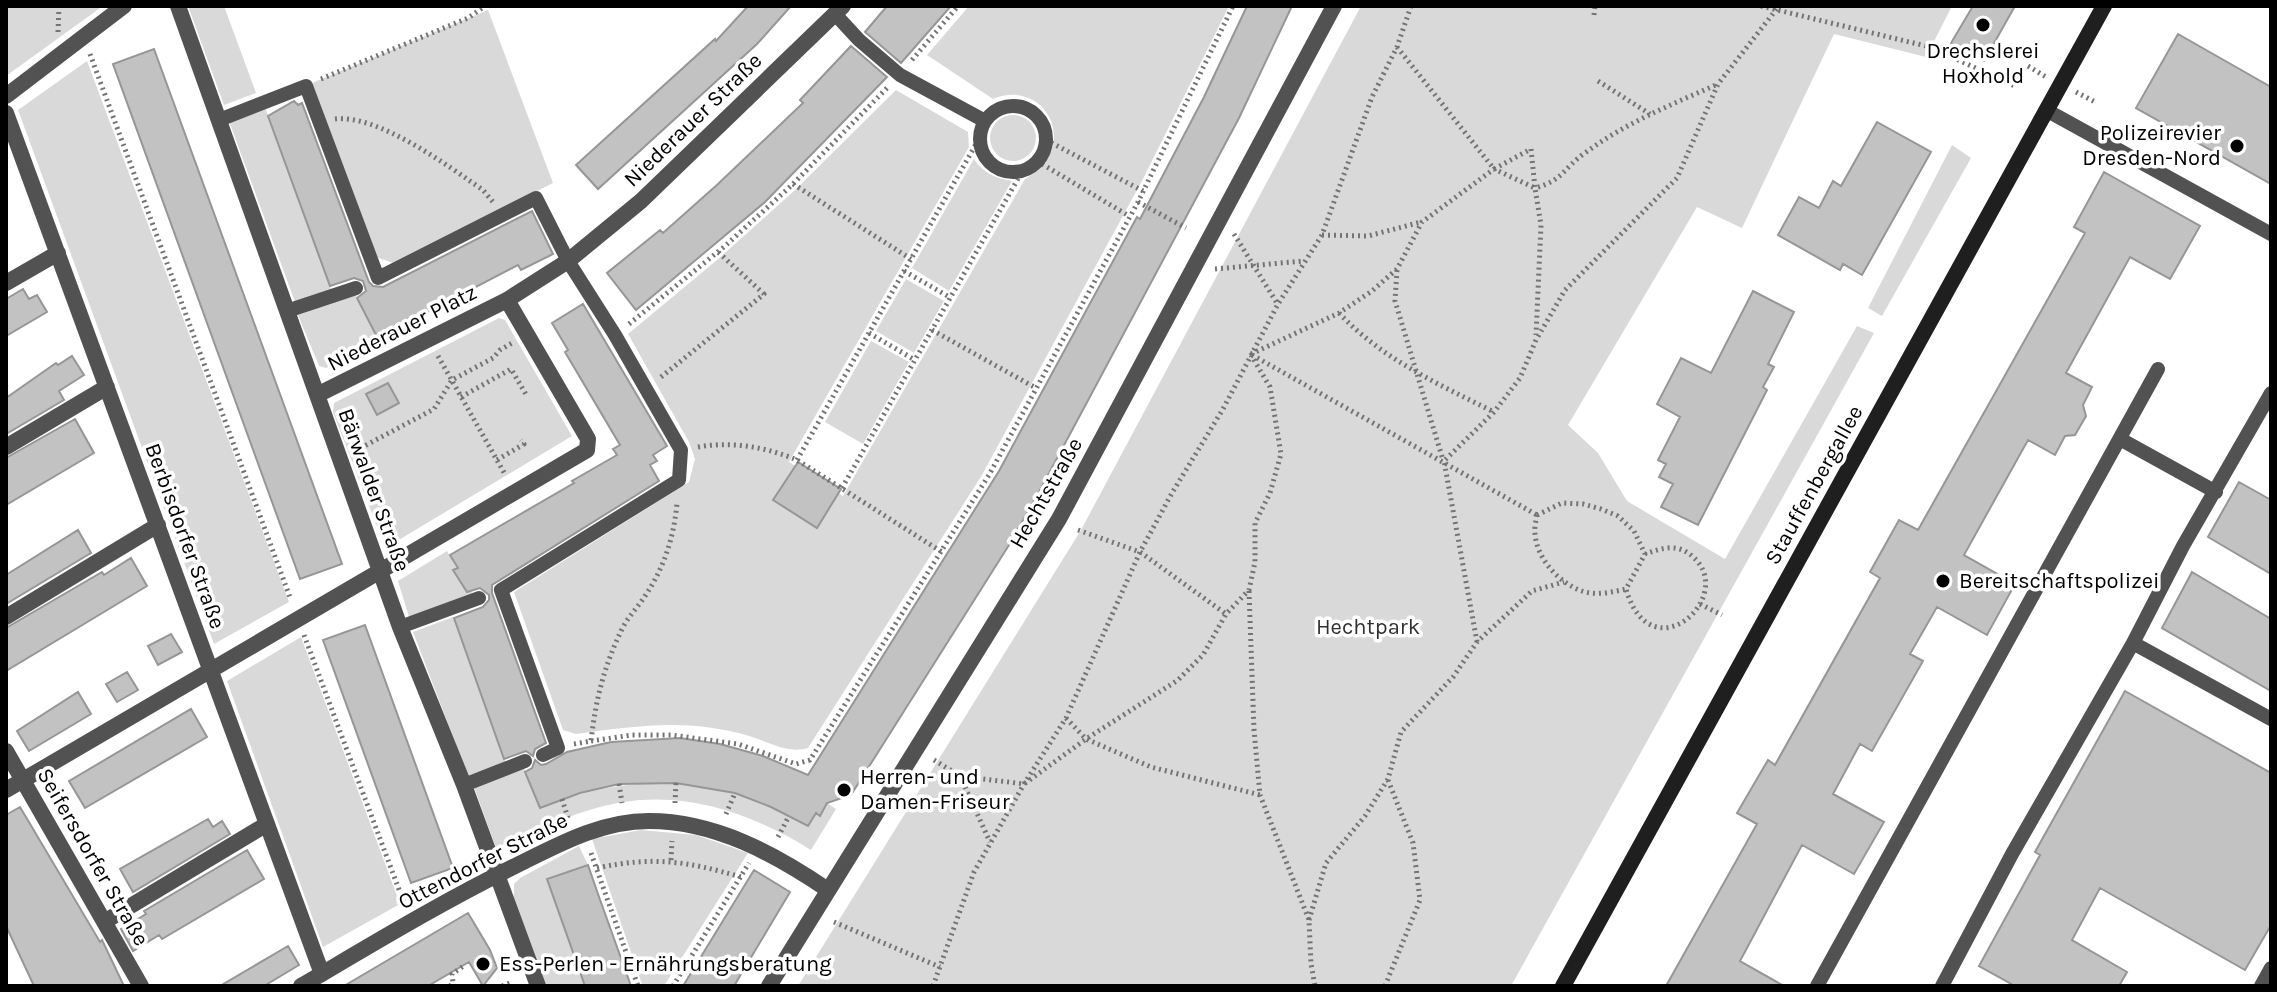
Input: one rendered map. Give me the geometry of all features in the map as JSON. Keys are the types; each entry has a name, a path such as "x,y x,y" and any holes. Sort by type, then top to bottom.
{"main road":[{"name":"Stauffenbergallee","path":"1563,986 2104,6"}],"street":[{"path":"6,96 124,6"},
{"name":"Bärwalder Straße","path":"178,6 400,627 499,874 538,986"},
{"name":"Hechtstraße","path":"769,986 1059,519 1334,6"},
{"name":"Niederauer Straße","path":"568,261 641,201 839,10"},
{"name":"Berbisdorfer Straße","path":"6,113 322,974"},
{"path":"6,283 58,253"},
{"name":"Niederauer Platz","path":"317,395 507,300 568,261"},
{"name":"Niederauer Platz","path":"6,790 587,450 588,439 507,300"},
{"path":"6,447 107,387"},
{"path":"6,617 158,525"},
{"name":"Seifersdorfer Straße","path":"6,751 141,986"},
{"name":"Ottendorfer Straße","path":"301,986 499,874 583,834 624,823 649,821 698,827 787,863 828,890"},
{"path":"104,922 267,824"}],"lane":[{"path":"839,10 859,40 900,75 985,121"},
{"path":"219,120 306,86 319,120 366,283"},
{"path":"1023,107 1040,119 1046,140 1037,161 1023,170 997,168 984,155 980,137 985,121 1002,108 1023,107"},
{"path":"2046,110 2271,234"},
{"path":"287,311 366,283 536,198 568,261 615,335 681,450 679,480 499,590 558,748 543,755"},
{"path":"1817,986 2158,369"},
{"path":"1942,986 2012,854 2271,393"},
{"path":"2120,439 2216,492"},
{"path":"400,627 479,598"},
{"path":"2133,643 2271,719"},
{"path":"464,785 525,761"},
{"path":"2261,986 2271,968"}],"path":[{"path":"306,86 468,18 485,6"},
{"path":"615,335 718,252 793,184 900,75 958,6"},
{"path":"558,748 632,735 671,735 738,744 796,764 810,760 989,475 1138,202 1233,6"},
{"path":"933,986 974,872 1066,718 1140,552 1172,493 1223,409 1278,304 1322,235 1372,97 1397,47 1411,6"},
{"path":"1594,15 1595,6"},
{"path":"1761,6 1930,47 2017,87"},
{"path":"1444,461 1494,412 1520,378 1536,340 1565,290 1677,178 1718,84 1777,8"},
{"path":"84,38 411,922"},
{"path":"1397,47 1494,169 1535,188 1553,183 1584,153 1650,114 1718,84"},
{"path":"1598,81 1650,114"},
{"path":"319,120 345,118 399,136 483,190 502,216"},
{"path":"797,460 980,137"},
{"path":"1046,140 1143,191"},
{"path":"1322,235 1368,236 1422,222 1494,169 1531,149 1541,225 1536,340"},
{"path":"1037,161 1129,216"},
{"path":"842,488 1023,170"},
{"path":"793,184 911,259"},
{"path":"1138,202 1186,228"},
{"path":"1250,354 1339,313 1372,291 1397,269 1422,222"},
{"path":"1234,234 1278,304"},
{"path":"646,389 764,294 718,252"},
{"path":"1215,269 1304,261"},
{"path":"1397,269 1395,301 1444,461 1477,642"},
{"path":"904,271 951,298"},
{"path":"1339,313 1361,337 1416,373 1494,412"},
{"path":"932,330 1036,388"},
{"path":"869,333 915,360"},
{"path":"340,459 434,409 452,380 527,335"},
{"path":"429,340 514,491"},
{"path":"1250,354 1537,515"},
{"path":"1250,354 1270,387 1281,454 1270,493 1255,523 1255,562 1249,590 1254,730 1260,795 1309,920 1315,986"},
{"path":"461,397 511,369 527,396"},
{"path":"497,460 524,444 521,440"},
{"path":"681,450 717,444 773,450 797,460 942,552"},
{"path":"591,741 596,695 611,653 625,623 657,577 674,532 679,480"},
{"path":"1537,515 1562,503 1601,509 1618,516 1634,531 1645,554"},
{"path":"1537,515 1535,534 1541,553 1549,568 1564,582 1583,592 1606,593 1626,589"},
{"path":"1078,530 1140,552 1226,614"},
{"path":"1676,547 1690,554 1700,563 1705,577 1705,591 1700,604 1683,622 1664,629 1651,626 1640,618 1631,606 1626,589 1645,554 1660,548 1676,547"},
{"path":"1309,920 1326,863 1365,816 1388,779 1401,732 1453,677 1477,642 1532,591 1564,582"},
{"path":"934,760 960,776 1024,784 1086,739 1178,680 1203,655 1226,614 1249,590"},
{"path":"1700,604 1722,615"},
{"path":"1066,718 1086,739 1151,767 1260,795"},
{"path":"960,776 991,843"},
{"path":"1385,986 1420,900 1413,843 1388,779"},
{"path":"583,834 638,986"},
{"path":"673,986 758,849"},
{"path":"597,868 624,862 671,860 741,877"},
{"path":"728,896 735,900"},
{"path":"834,922 940,967"},
{"path":"697,948 704,952"},
{"path":"450,986 453,983 452,974 465,965"},
{"path":"502,986 510,983"}],"green space":[{"path":"6,6 103,6 6,76"},
{"path":"188,6 224,6 256,93 224,105"},
{"path":"969,6 1229,6 1143,179 982,475 808,748 785,748 726,730 683,725 642,726 576,734 563,730 514,592 689,482 695,459 689,442 628,334 794,191 896,90 968,132 969,147 789,462 843,496 1025,179 1042,166 1052,150 1054,134 1050,119 1041,106 1028,98 1012,95 993,99 927,55"},
{"name":"Hechtpark","path":"1361,6 1952,6 1926,57 1834,34 1742,228 1697,207 1568,425 1598,453 1627,501 1725,559 1857,326 1874,333 1511,986 798,986 1081,530"},
{"path":"488,10 553,183 393,263 376,257 312,83"},
{"path":"87,61 289,602 214,644 18,110"},
{"path":"265,107 331,289 295,302 229,121"},
{"path":"1013,115 1030,121 1036,138 1030,155 1013,161 996,155 990,138 996,121"},
{"path":"1952,145 1971,158 1882,316 1868,308"},
{"path":"974,159 991,174 1012,181 949,291 912,268"},
{"path":"906,279 944,301 914,353 876,331"},
{"path":"355,294 379,341 326,368 319,366 298,315"},
{"path":"499,318 505,320 572,436 397,541 387,543 381,537 333,412 334,403"},
{"path":"871,341 909,362 863,444 825,422"},
{"path":"447,551 457,568 454,570 472,593 409,617 398,581"},
{"path":"453,617 506,763 468,776 413,632"},
{"path":"301,637 400,904 323,947 227,681"},
{"path":"524,768 540,808 612,787 660,783 709,787 734,793 762,803 807,826 816,813 820,815 827,803 836,809 811,850 743,816 719,808 669,800 618,803 586,811 496,848 474,787"},
{"path":"641,830 696,835 748,853 664,986 642,984 592,839"},
{"path":"579,846 588,865 547,880 585,986 545,986 514,900 514,884"}],"building":[{"path":"748,6 791,6 757,44 598,189 576,165 716,41"},
{"path":"887,6 951,6 901,63 865,32"},
{"path":"1247,6 1292,6 1239,118 1039,492 1009,545 851,795 827,803 820,816 816,813 808,826 735,793 676,783 619,784 580,793 540,808 525,772 532,768 535,760 541,765 546,764 567,752 611,742 680,738 720,744 763,756 808,775 999,471 1137,217 1140,219 1204,97"},
{"name":"Drechslerei Hoxhold","path":"1973,6 2015,6 1984,61 1951,43"},
{"name":"Polizeirevier Dresden-Nord","path":"2178,34 2271,87 2271,184 2136,108"},
{"path":"851,46 887,77 765,202 636,310 607,273 660,230 663,233 718,184 803,103 800,100"},
{"path":"154,49 342,564 300,579 113,64"},
{"path":"294,101 298,105 302,103 373,286 383,287 532,211 553,254 521,270 518,265 422,315 420,313 376,335 357,298 366,291 363,281 354,278 330,286 268,116"},
{"path":"1877,122 1931,152 1862,275 1843,264 1840,270 1778,235 1799,197 1819,208 1833,181 1841,186"},
{"name":"Bereitschaftspolizei","path":"2104,172 2200,226 2170,279 2130,257 2066,373 2092,387 2083,405 2086,416 2075,435 2065,436 2055,455 2028,440 1964,555 2015,584 1987,635 1937,607 1910,654 1923,661 1872,751 1860,744 1833,794 1884,822 1854,874 1802,845 1740,961 1784,986 1666,986 1757,824 1737,813 1768,760 1775,765 1880,578 1870,572 1899,520 1918,530 2085,233 2074,227"},
{"path":"23,289 29,299 37,295 47,312 6,336 6,299"},
{"path":"1753,291 1794,312 1768,364 1774,367 1763,387 1767,390 1698,525 1661,507 1673,484 1659,477 1666,464 1658,460 1680,417 1657,404 1681,358 1711,373"},
{"path":"583,304 667,446 653,455 657,461 650,465 659,481 492,585 492,593 546,743 535,749 533,756 526,751 504,759 454,618 483,607 489,595 480,588 467,592 453,570 458,568 450,555 617,455 613,449 620,445 565,352 568,350 552,323"},
{"path":"72,356 84,375 59,391 64,400 6,434 6,398 56,363 58,365"},
{"path":"388,383 399,403 377,415 366,394"},
{"path":"75,419 94,453 6,505 6,458"},
{"path":"798,462 841,489 817,528 773,500"},
{"path":"2239,482 2271,500 2271,574 2208,537"},
{"path":"78,530 91,553 6,604 6,575"},
{"path":"131,558 147,586 6,671 6,628"},
{"path":"2192,572 2271,619 2271,691 2162,628"},
{"path":"365,625 453,868 411,883 323,640"},
{"path":"171,634 182,652 158,665 148,646"},
{"path":"127,672 138,690 117,702 106,684"},
{"path":"2125,691 2271,773 2271,925 2245,970 2100,888 2072,940 2127,972 2119,986 2015,986 1979,966 2040,855 2035,852"},
{"path":"78,692 91,714 29,751 17,731"},
{"path":"191,709 207,737 85,808 69,781"},
{"path":"20,807 100,942 102,940 124,986 34,986 6,926 6,815"},
{"path":"208,819 213,827 222,821 230,834 133,892 120,869"},
{"path":"247,850 264,879 162,939 159,935 133,951 121,929 146,914 144,911"},
{"path":"588,865 631,986 585,986 547,879"},
{"path":"754,870 790,892 734,986 683,986"},
{"path":"468,913 497,968 483,986 469,962 428,986 344,986"},
{"path":"288,946 299,965 264,986 220,986"}],"place":[{"name":"Drechslerei Hoxhold","path":"1983,25"},
{"name":"Polizeirevier Dresden-Nord","path":"2237,146"},
{"name":"Bereitschaftspolizei","path":"1943,581"},
{"name":"Herren- und Damen-Friseur","path":"844,790"},
{"name":"Ess-Perlen - Ernährungsberatung","path":"483,964"}]}
